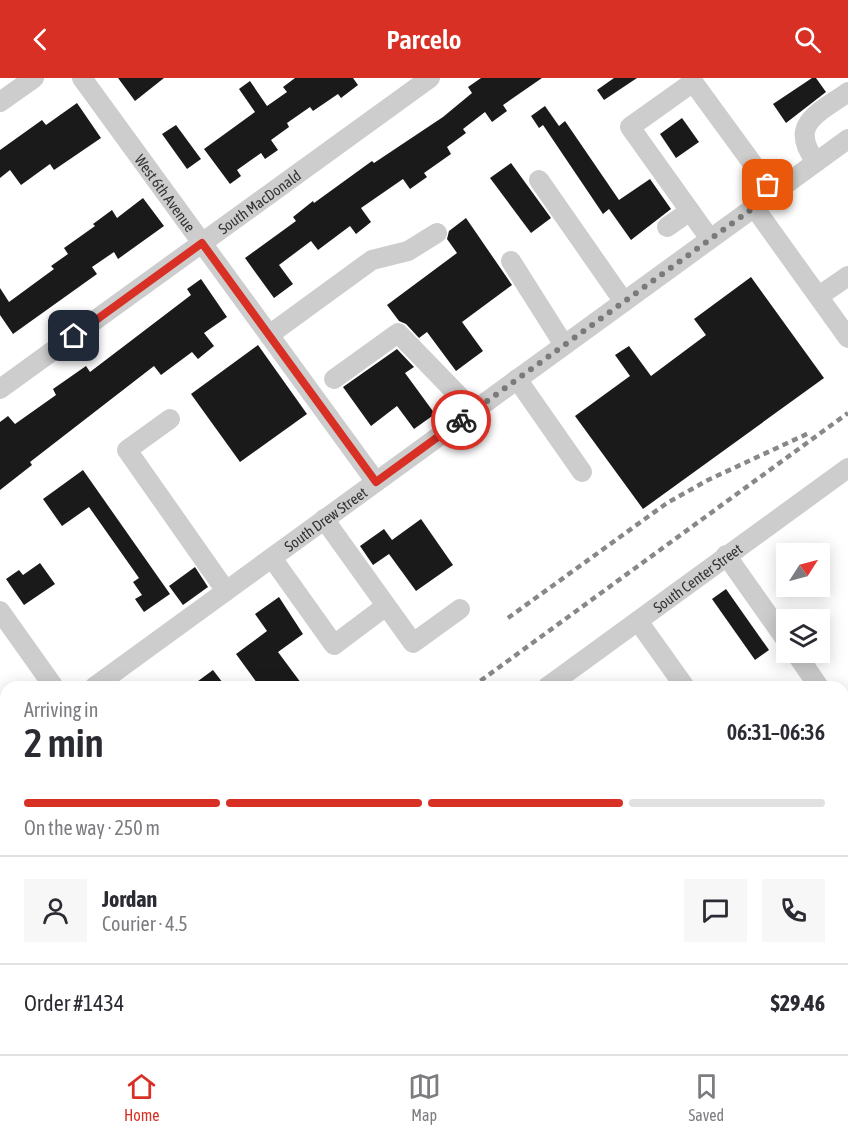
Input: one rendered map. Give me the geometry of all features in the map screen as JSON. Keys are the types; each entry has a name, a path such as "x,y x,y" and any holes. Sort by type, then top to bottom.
{"street":[{"path":"0,102 34,78"},
{"name":"West 6th Avenue","path":"82,78 376,482"},
{"name":"South MacDonald","path":"0,389 430,78"},
{"path":"710,239 630,127 693,82 774,193"},
{"path":"816,162 803,141 804,131 809,121 848,92"},
{"name":"South Drew Street","path":"102,681 848,139"},
{"path":"539,180 624,302"},
{"path":"754,207 848,338"},
{"path":"667,227 690,211"},
{"path":"269,335 372,260 408,251 437,233"},
{"path":"511,261 564,345"},
{"path":"819,296 848,276"},
{"path":"334,379 398,333 459,396 471,413"},
{"path":"517,379 582,472"},
{"path":"170,419 127,450 226,591"},
{"name":"South Center Street","path":"557,681 848,468"},
{"path":"324,519 413,644 460,609"},
{"path":"726,555 776,626"},
{"path":"272,558 334,645 386,606"},
{"path":"0,611 50,681"},
{"path":"638,621 681,681"},
{"path":"803,663 815,681"}],"building":[{"path":"118,78 164,78 135,101"},
{"path":"295,78 353,78 358,85 341,98 338,94 313,111 310,107 287,123 289,127 271,140 278,150 265,159 261,153 237,170 241,176 230,184 204,149 255,112 239,89 250,81 267,106 287,92 283,87"},
{"path":"481,78 542,78 503,105 507,111 492,122 485,112 463,129 466,133 447,147 451,154 424,173 427,177 410,189 403,179 361,208 371,222 356,234 350,226 318,250 311,241 279,265 293,284 274,298 245,258 296,221 293,217 313,201 314,203 372,161 374,163 443,117 472,93 468,87"},
{"path":"614,78 637,78 604,100 597,90"},
{"path":"812,78 816,78 826,92 786,123 773,104"},
{"path":"77,103 101,138 54,170 50,164 21,185 10,170 0,178 0,150 42,120 46,125"},
{"path":"545,106 559,126 565,121 619,200 650,179 671,209 631,240 609,209 603,214 543,125 539,128 531,116"},
{"path":"682,118 699,142 676,158 660,134"},
{"path":"176,125 201,159 187,169 162,134"},
{"path":"511,163 551,218 531,233 490,178"},
{"path":"143,198 164,226 118,259 114,252 92,267 97,274 13,334 0,315 0,288 9,302 54,269 51,266 68,254 64,248 95,226 93,224 112,210 117,218"},
{"path":"466,218 512,285 462,322 483,351 456,371 427,332 419,338 406,324 399,321 387,305 457,253 447,239 449,231"},
{"path":"751,277 824,378 643,509 575,416 630,376 615,355 629,346 651,376 706,335 694,319"},
{"path":"201,279 227,317 204,333 214,346 198,359 192,352 161,375 154,366 30,462 32,465 0,490 0,422 8,416 15,424 56,395 53,389 86,366 90,372 191,295 187,289"},
{"path":"258,345 307,414 240,462 191,394"},
{"path":"397,349 414,367 405,373 435,414 414,429 397,406 371,426 343,387"},
{"path":"83,470 170,594 144,612 135,599 142,595 133,582 139,578 89,507 62,526 43,499"},
{"path":"421,519 453,565 416,591 389,554 373,565 360,546 384,529 392,540"},
{"path":"40,563 55,584 24,605 6,579 19,570 23,575"},
{"path":"195,567 208,587 183,605 169,586"},
{"path":"726,589 769,650 755,660 712,599"},
{"path":"279,597 303,634 278,652 300,681 256,681 236,654 267,631 255,614"},
{"path":"213,670 221,681 198,681"}],"railway":[{"path":"480,681 848,413"},
{"path":"508,618 667,503 708,480 809,433"}],"way so far":[{"path":"461,420 774,193 768,185"}],"route":[{"path":"74,336 202,243 376,482 461,420"}]}
